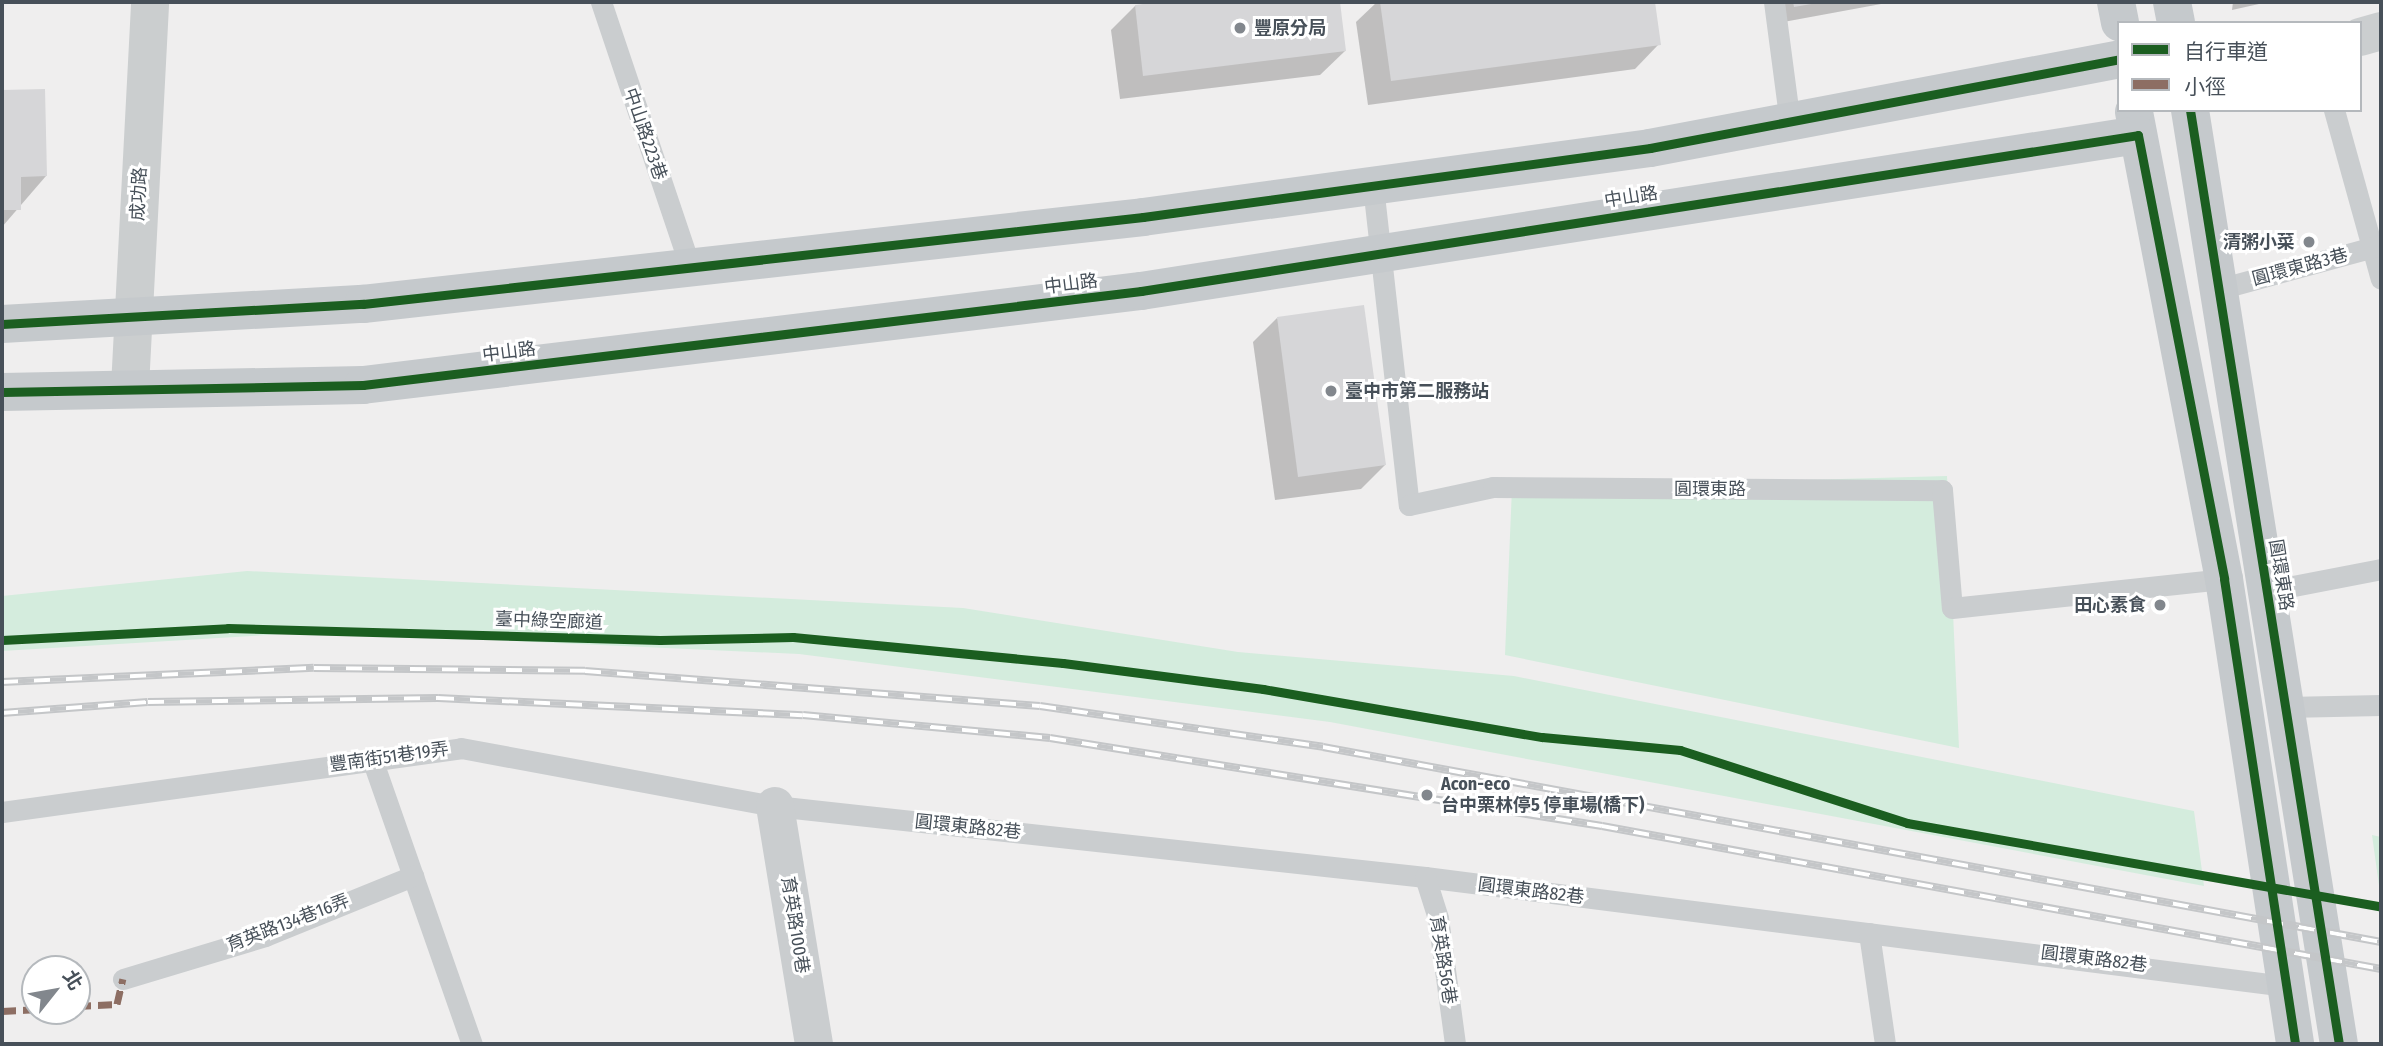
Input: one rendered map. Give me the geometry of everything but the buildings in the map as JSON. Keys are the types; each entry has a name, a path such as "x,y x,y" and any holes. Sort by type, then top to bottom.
{"main road":[{"path":"2116,2 2120,21"},
{"path":"2172,2 2176,21"},
{"path":"2,324 132,319 363,304 1373,186 1790,123 2117,59"},
{"name":"圓環東路","path":"2190,112 2339,1044"},
{"path":"2144,119 2224,579 2295,1044"},
{"name":"中山路","path":"2,392 130,387 363,385 1141,291 1381,253 2144,119"}],"street":[{"name":"成功路","path":"130,387 150,2"},
{"path":"2362,36 2381,31"},
{"name":"育英路100巷","path":"775,806 814,1044"}],"lane":[{"name":"中山路223巷","path":"601,2 690,266"},
{"path":"1774,2 1790,123"},
{"path":"2335,112 2376,246 2381,279"},
{"name":"圓環東路","path":"1373,186 1409,505 1493,487 1942,490 1952,608 2224,579"},
{"name":"圓環東路3巷","path":"2219,289 2376,246"},
{"name":"圓環東路","path":"2267,591 2381,569"},
{"path":"2286,706 2381,705"},
{"name":"豐南街51巷19弄","path":"2,812 461,748 775,806"},
{"path":"372,759 472,1044"},
{"name":"圓環東路82巷","path":"775,806 1425,877 2286,986"},
{"name":"育英路134巷16弄","path":"122,979 265,936 413,876"},
{"name":"育英路56巷","path":"1425,877 1438,918 1455,1044"},
{"path":"1869,933 1885,1044"}],"green space":[{"path":"1947,476 1959,748 1505,655 1512,488"},
{"path":"247,571 963,608 1238,652 1514,676 2194,811 2204,886 1330,722 799,654 317,632 2,651 2,596"},
{"path":"2372,835 2381,837 2381,900"}],"railway":[{"path":"2,682 314,668 585,671 1040,706 1323,747 2381,942"},
{"path":"2,713 148,702 438,698 803,715 1050,738 1602,826 2381,969"}],"marked path":[{"path":"91,1005 117,1004 123,979"},
{"path":"2,1011 21,1010"}],"cycle path":[{"path":"2,324 363,304 1143,217 1650,148 2117,59"},
{"path":"2190,112 2339,1044"},
{"path":"2,392 363,385 1141,291 2138,135 2224,579 2295,1044"},
{"name":"臺中綠空廊道","path":"2,640 228,628 660,640 793,637 1063,663 1263,689 1542,737 1680,750 1907,823 2381,907"}],"place":[{"name":"豐原分局","path":"1240,28"},
{"name":"清粥小菜","path":"2309,242"},
{"name":"臺中市第二服務站","path":"1331,391"},
{"name":"田心素食","path":"2160,605"},
{"name":"Acon-eco 台中栗林停5 停車場(橋下)","path":"1427,795"}]}
